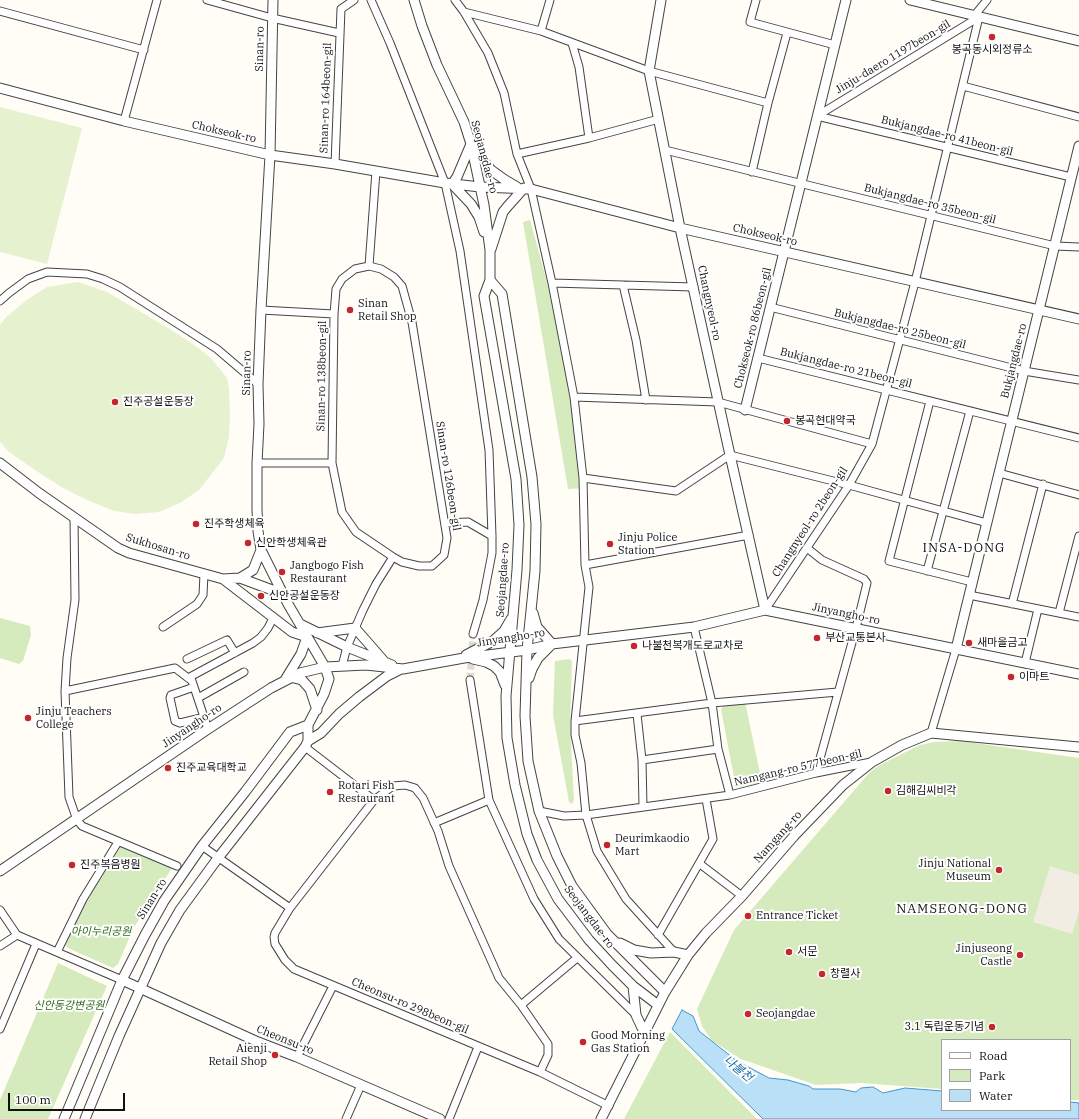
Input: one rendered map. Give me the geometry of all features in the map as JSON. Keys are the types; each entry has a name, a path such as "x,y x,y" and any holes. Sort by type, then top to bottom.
{"street":[{"path":"124,121 157,0"},
{"name":"Sinan-ro 164beon-gil","path":"207,0 272,18 339,34"},
{"name":"Sinan-ro","path":"64,1119 122,980 145,934 164,901 202,846 290,732 308,725 317,710 329,679 325,667 283,594 261,550 258,531 258,384 270,155 273,0"},
{"name":"Sinan-ro 164beon-gil","path":"335,164 341,9 354,0"},
{"path":"371,0 449,183 471,204 479,217 490,250"},
{"name":"Seojangdae-ro","path":"414,0 429,45 464,122 484,205 490,250 490,280 484,296 516,479 518,532 517,570 506,688 506,713 510,762 515,785 527,834 537,860 550,885 571,917 589,940 633,986 658,1005"},
{"path":"455,0 464,12 488,53 504,93 525,189 552,283 574,397 583,478 585,565 589,586 575,721 575,735 581,763 586,815 597,851 626,900 674,952"},
{"path":"541,31 550,0"},
{"name":"Changnyeol-ro","path":"661,0 649,71 680,228 765,610"},
{"path":"756,0 750,22 787,33 835,44"},
{"name":"Chokseok-ro 86beon-gil","path":"745,410 846,0"},
{"path":"910,0 1079,41"},
{"path":"976,16 987,0"},
{"path":"0,11 144,50"},
{"path":"464,12 541,31 649,71 768,103"},
{"name":"Changnyeol-ro 2beon-gil","path":"765,610 849,485 872,444 915,282 948,147 976,16"},
{"name":"Jinju-daero 1197beon-gil","path":"817,116 976,16"},
{"path":"752,172 768,103 787,33"},
{"path":"572,43 579,67 589,138"},
{"path":"962,86 1079,117"},
{"name":"Chokseok-ro","path":"0,88 124,121 270,155 449,183 480,187 525,189 680,228 1079,319"},
{"name":"Bukjangdae-ro 41beon-gil","path":"817,116 1072,177"},
{"path":"517,154 589,138 658,119"},
{"path":"449,183 457,176 470,144 491,170 504,180 525,189"},
{"name":"Bukjangdae-ro","path":"956,649 1079,146"},
{"name":"Bukjangdae-ro 35beon-gil","path":"665,150 1055,246 1079,247"},
{"path":"334,314 336,289 342,279 355,269 369,266 376,171"},
{"name":"Jinyangho-ro","path":"449,183 489,450 492,553 483,600 473,634"},
{"path":"490,250 503,212 507,206 525,189"},
{"name":"Sinan-ro 126beon-gil","path":"332,463 342,512 356,532 392,557 402,562 419,566 432,566 444,555 447,538 445,523 412,322 406,296 402,286 394,277 381,269 369,266"},
{"path":"0,301 28,279 47,272 80,273 92,276 120,287 217,349 258,384"},
{"name":"Seojangdae-ro","path":"490,280 502,294 532,477 536,540 535,571 527,650 525,716 528,761 539,811 557,856 572,886 607,934 665,992"},
{"path":"552,283 694,286"},
{"path":"623,285 636,340 646,400"},
{"name":"Bukjangdae-ro 25beon-gil","path":"770,307 1024,371 1079,380"},
{"name":"Sinan-ro 138beon-gil","path":"261,310 334,314 332,463"},
{"name":"Bukjangdae-ro 21beon-gil","path":"758,358 1079,438"},
{"path":"574,397 718,402 872,444"},
{"path":"930,401 889,561 972,582"},
{"path":"927,571 970,411"},
{"path":"583,478 676,491 730,456 849,485 987,523"},
{"name":"Sukhosan-ro","path":"0,463 74,518 124,550 223,579 240,578 283,594"},
{"path":"257,463 332,463"},
{"path":"999,473 1079,495"},
{"path":"1012,604 1043,484"},
{"path":"74,518 75,600 67,658 65,691 69,797 77,820 82,826 177,866"},
{"path":"445,523 468,522 492,536"},
{"path":"585,565 749,536"},
{"path":"1059,613 1079,536"},
{"path":"807,548 822,560 864,579 866,583 856,628 816,773"},
{"path":"240,578 253,570 261,550"},
{"path":"342,666 347,647 355,628 376,584 392,557"},
{"path":"163,628 197,604 203,595 204,574"},
{"path":"223,579 292,632 307,637 301,654 287,678 302,680 310,689 317,710"},
{"path":"969,595 1079,617"},
{"path":"525,688 538,658 552,644 537,627 531,608"},
{"path":"1025,663 1038,609"},
{"name":"Jinyangho-ro","path":"0,871 77,820 208,729 287,678 300,672 325,667 366,665 403,669 461,658 527,650 552,644 694,627 765,610 1079,674"},
{"path":"461,658 493,641 504,631 512,617"},
{"path":"188,678 253,643 261,637 273,618"},
{"path":"300,624 347,647 403,669"},
{"path":"694,627 712,703 718,750 730,795"},
{"path":"316,633 355,628"},
{"path":"355,628 384,662"},
{"path":"187,659 227,640 235,652"},
{"path":"931,733 956,649"},
{"path":"461,658 486,662 494,666 500,672 506,688"},
{"path":"65,691 175,668 192,681 208,729"},
{"path":"85,1119 140,989 161,943 180,910 306,744 321,733 339,714 359,697 387,676 403,669"},
{"path":"198,698 244,672"},
{"path":"470,680 489,800 534,899 559,938 577,958 636,1015"},
{"path":"194,688 171,695 170,698 175,721 180,724 205,717"},
{"path":"575,721 638,714 712,703 838,692"},
{"path":"638,714 642,760 643,807"},
{"path":"306,744 308,725"},
{"name":"Namgang-ro","path":"601,1119 609,1106 658,1005 688,955 794,836 839,790 872,762 902,745 931,733 1079,747"},
{"path":"306,744 374,800"},
{"path":"642,760 718,750"},
{"name":"Namgang-ro 577beon-gil","path":"539,811 564,816 586,815 706,799 730,795 816,773 872,762"},
{"name":"Cheonsu-ro 298beon-gil","path":"434,823 423,798 415,788 405,785 393,786 374,800 290,908 275,933 275,944 285,960 294,970 540,1072 609,1106"},
{"path":"658,936 713,839 706,799"},
{"path":"489,800 434,823 449,866 500,978 548,1044 548,1055 540,1072"},
{"path":"57,952 83,899 118,842"},
{"path":"202,846 290,908"},
{"path":"700,864 742,896"},
{"path":"0,910 17,936 122,980"},
{"path":"0,946 17,936"},
{"path":"615,941 634,950 651,953 674,952 688,955"},
{"path":"0,1029 36,944"},
{"path":"521,1005 577,958"},
{"name":"Cheonsu-ro","path":"122,980 258,1042 297,1057 440,1119"},
{"path":"297,1057 333,986"},
{"path":"633,986 636,1015 644,1032"},
{"name":"Cheonsu-ro 298beon-gil","path":"449,1119 478,1047"},
{"path":"346,1119 361,1085"}],"green space":[{"path":"0,107 82,128 47,264 0,252"},
{"path":"530,220 567,355 586,488 568,489 523,222"},
{"name":"진주공설운동장","path":"78,282 107,292 170,329 211,358 227,378 230,415 229,437 224,458 199,490 180,503 159,512 136,514 114,511 87,500 63,488 38,472 9,452 0,442 0,325 6,317 28,299 47,287"},
{"path":"0,618 30,626 31,635 23,661 19,664 0,658"},
{"path":"569,659 572,661 570,727 574,800 572,804 569,802 553,715 555,661"},
{"path":"745,702 762,783 741,787 735,783 721,709 725,704"},
{"path":"961,741 1079,758 1079,1100 1071,1100 1071,1039 941,1039 941,1089 862,1083 816,1085 741,1059 711,1040 702,1026 697,1009 734,930 869,773 878,766 920,745 935,742"},
{"name":"아이누리공원","path":"121,846 172,868 133,929 118,964 113,968 68,948 64,943 89,897"},
{"name":"신안동강변공원","path":"58,963 107,986 48,1119 0,1119 0,1100"},
{"path":"670,1032 757,1119 624,1119"}],"shaded area":[{"path":"1050,866 1079,875 1079,911 1072,934 1033,922"}],"water":[{"name":"나불천","path":"682,1010 693,1016 699,1031 737,1061 769,1078 788,1080 809,1086 813,1089 840,1089 856,1092 861,1088 873,1087 883,1093 905,1088 941,1091 941,1111 1071,1111 1071,1102 1079,1103 1079,1119 763,1119 672,1029"}],"tunnel":[{"path":"470,680 473,634"}],"place":[{"name":"봉곡동시외정류소","path":"992,37"},
{"name":"Sinan Retail Shop","path":"350,310"},
{"name":"진주공설운동장","path":"115,402"},
{"name":"봉곡현대약국","path":"787,421"},
{"name":"진주학생체육","path":"196,524"},
{"name":"신안학생체육관","path":"248,543"},
{"name":"Jinju Police Station","path":"610,544"},
{"name":"Jangbogo Fish Restaurant","path":"282,572"},
{"name":"신안공설운동장","path":"261,596"},
{"name":"부산교통본사","path":"817,638"},
{"name":"새마을금고","path":"969,643"},
{"name":"나불천복개도로교차로","path":"634,646"},
{"name":"이마트","path":"1011,677"},
{"name":"Jinju Teachers College","path":"28,718"},
{"name":"진주교육대학교","path":"168,768"},
{"name":"김해김씨비각","path":"888,791"},
{"name":"Rotari Fish Restaurant","path":"330,792"},
{"name":"Deurimkaodio Mart","path":"607,845"},
{"name":"진주복음병원","path":"72,865"},
{"name":"Jinju National Museum","path":"999,870"},
{"name":"Entrance Ticket","path":"748,916"},
{"name":"서문","path":"789,952"},
{"name":"Jinjuseong Castle","path":"1020,955"},
{"name":"창렬사","path":"822,974"},
{"name":"Seojangdae","path":"748,1014"},
{"name":"3.1 독립운동기념","path":"992,1027"},
{"name":"Good Morning Gas Station","path":"583,1042"},
{"name":"Aienji Retail Shop","path":"275,1055"}],"district":[{"name":"INSA-DONG","path":"964,548"},
{"name":"NAMSEONG-DONG","path":"962,909"}]}
